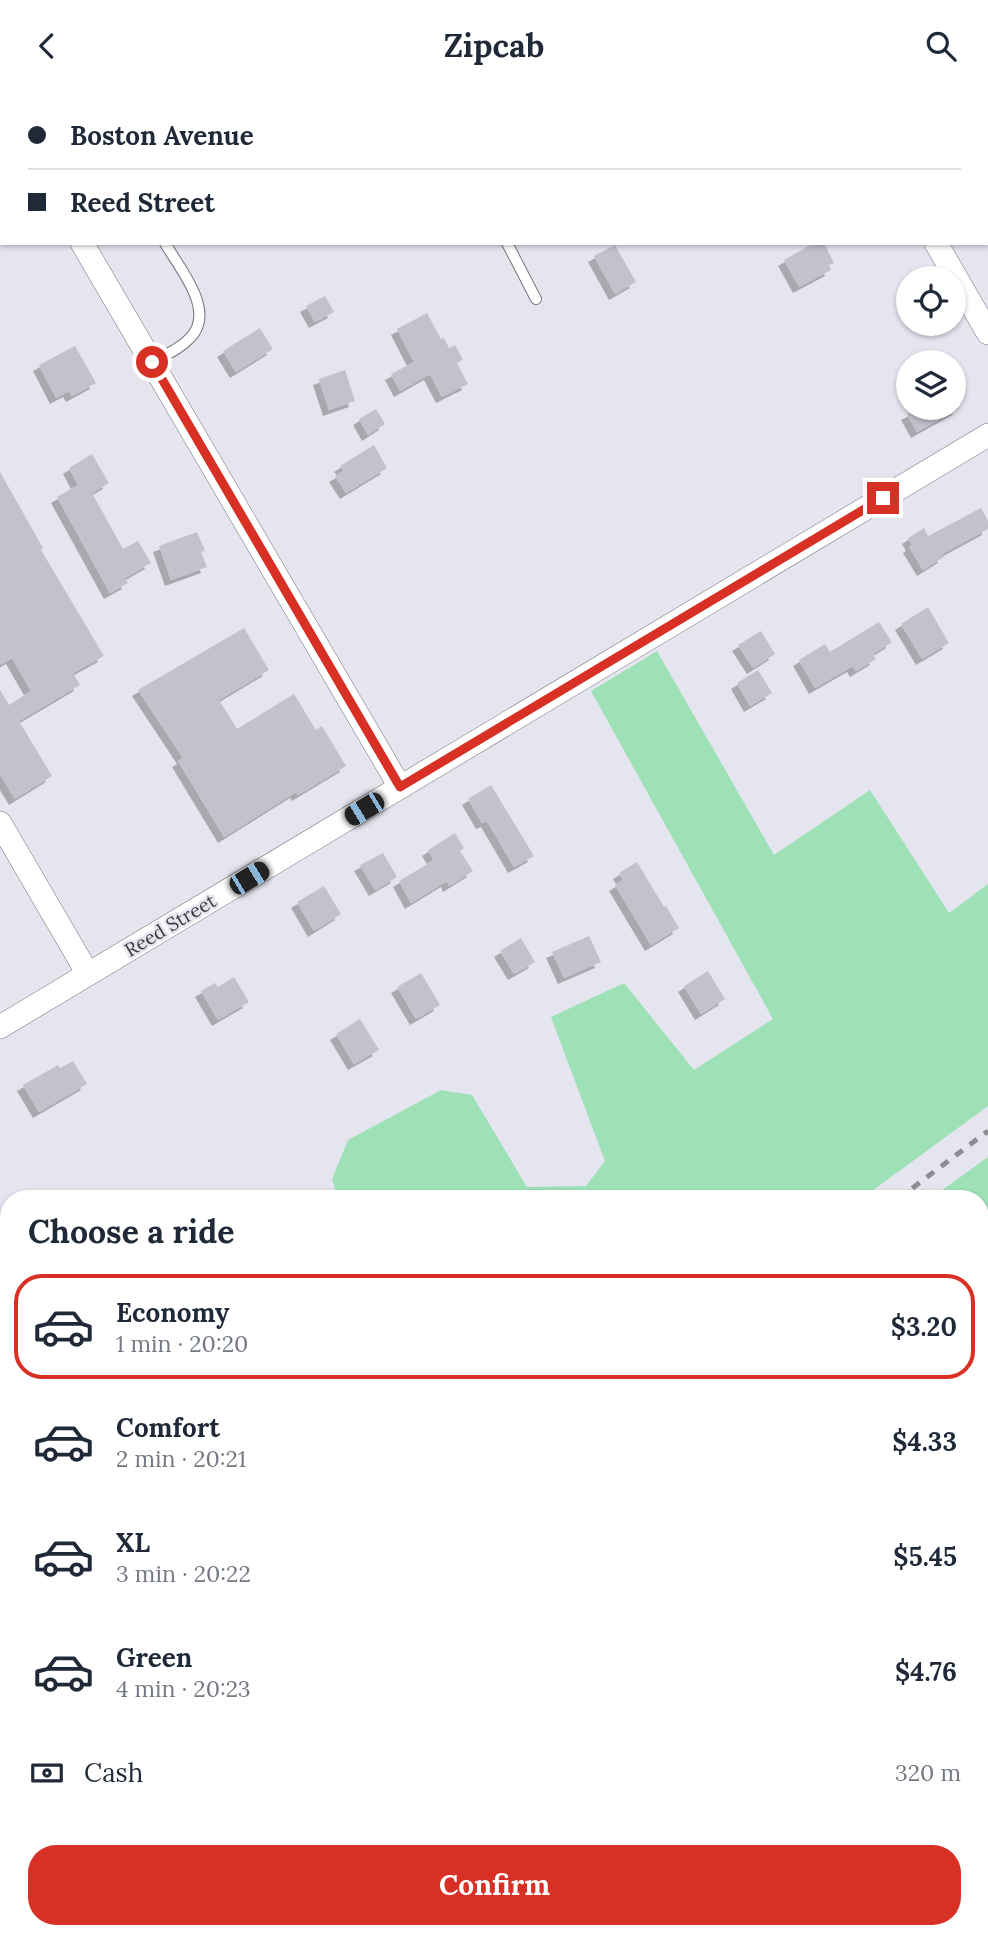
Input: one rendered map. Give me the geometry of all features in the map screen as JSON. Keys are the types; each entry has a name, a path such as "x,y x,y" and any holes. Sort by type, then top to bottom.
{"street":[{"path":"83,245 400,787"},
{"path":"937,245 988,333"},
{"name":"Reed Street","path":"0,1027 988,435"},
{"path":"0,823 88,974"}],"lane":[{"path":"152,362 191,337 198,326 200,313 195,295 165,245"},
{"path":"510,245 536,299"}],"green space":[{"path":"657,651 774,855 870,790 949,913 988,884 988,1106 873,1190 335,1190 332,1179 348,1140 441,1090 472,1095 527,1187 586,1186 605,1161 551,1017 624,983 694,1070 773,1019 591,691"},
{"path":"988,1157 988,1190 942,1190"}],"building":[{"path":"615,245 636,282 615,294 594,256"},
{"path":"810,245 825,245 834,263 829,265 831,270 799,287 784,260"},
{"path":"325,296 334,312 315,322 306,306"},
{"path":"427,313 441,339 444,338 449,348 455,345 463,360 457,363 468,384 442,397 430,374 400,391 391,374 414,362 397,329"},
{"path":"260,328 273,349 236,372 223,351"},
{"path":"75,346 96,383 72,396 69,391 56,398 39,365"},
{"path":"345,370 355,401 329,410 319,379"},
{"path":"376,409 385,424 368,435 359,419"},
{"path":"910,420 938,420 917,432"},
{"path":"374,445 387,468 346,493 335,476 344,471 340,466"},
{"path":"92,454 109,483 92,493 123,549 138,541 151,563 125,578 128,583 110,593 57,497 78,485 69,468"},
{"path":"0,472 43,548 41,550 104,656 73,673 80,685 19,721 52,776 15,799 0,774 0,690 9,705 31,691 12,658 0,665"},
{"path":"981,508 988,521 988,529 942,554 944,557 923,570 909,547 912,545 908,538 924,528 928,536"},
{"path":"197,532 205,551 201,552 207,567 171,580 159,546"},
{"path":"928,607 949,643 922,659 901,624"},
{"path":"879,622 892,642 873,654 876,659 856,671 853,666 815,688 799,660 825,644 830,652"},
{"path":"244,628 269,670 219,700 237,729 294,694 316,730 322,726 346,766 298,795 296,792 224,837 178,761 183,758 138,690"},
{"path":"761,631 775,654 753,668 738,645"},
{"path":"758,670 772,693 750,706 737,683"},
{"path":"491,785 534,856 514,867 487,821 482,823 468,799"},
{"path":"455,833 464,848 460,851 473,871 449,886 447,881 411,903 399,881 434,860 428,850"},
{"path":"383,853 397,877 375,890 360,865"},
{"path":"637,862 679,928 651,945 615,885 623,880 619,873"},
{"path":"324,886 341,914 314,931 297,902"},
{"path":"589,936 601,962 564,978 552,952"},
{"path":"521,938 535,962 514,974 500,951"},
{"path":"708,971 725,999 701,1014 684,986"},
{"path":"421,973 440,1005 416,1019 397,987"},
{"path":"234,977 249,1002 218,1020 201,991 215,983 218,987"},
{"path":"360,1019 379,1050 354,1064 336,1034"},
{"path":"73,1061 87,1084 39,1112 23,1085 58,1065 60,1068"}],"railway":[{"path":"910,1190 988,1131"}],"route":[{"path":"152,362 400,787 883,498"}]}
